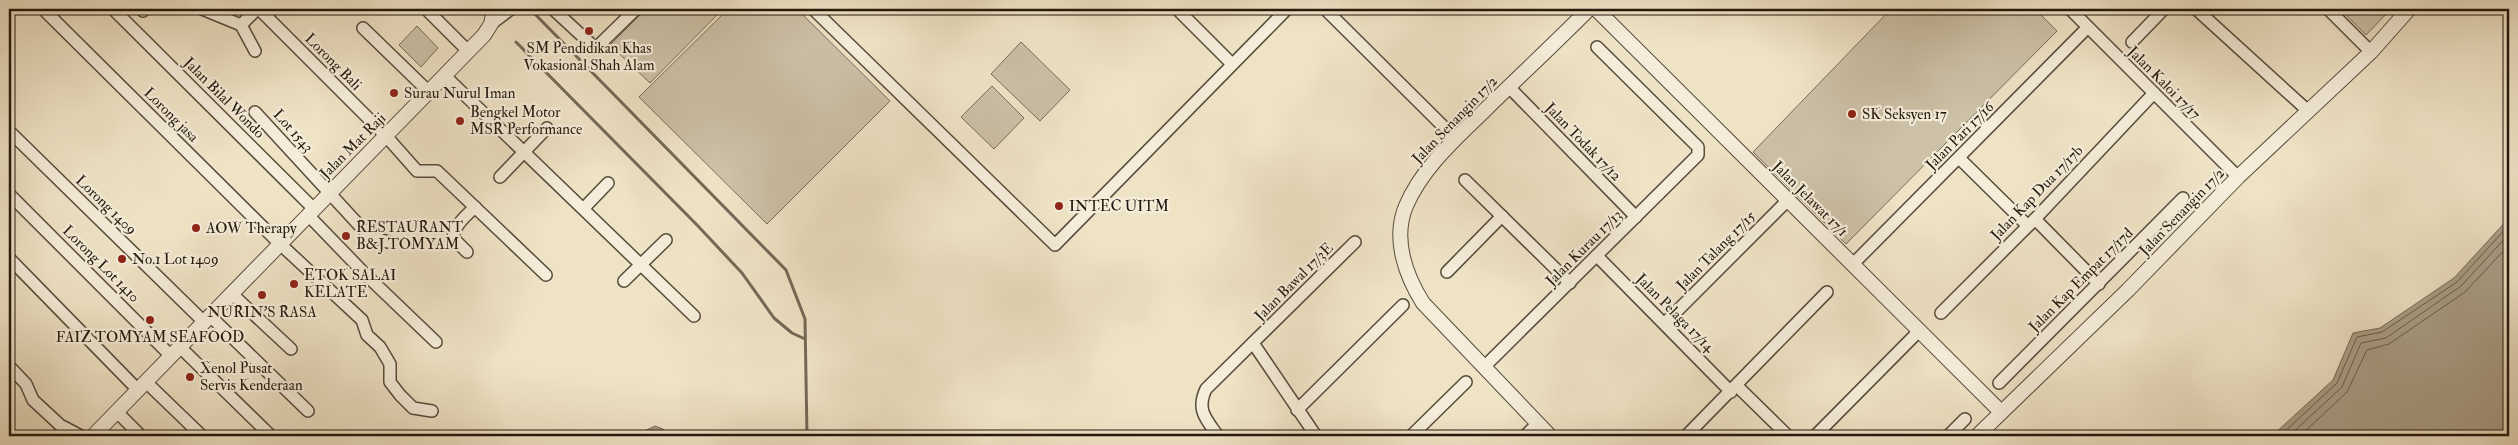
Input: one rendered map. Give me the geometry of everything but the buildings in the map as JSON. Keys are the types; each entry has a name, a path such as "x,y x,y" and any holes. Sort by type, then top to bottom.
{"street":[{"name":"Lorong jasa","path":"43,9 279,243 362,320 367,335 380,347 390,364 390,382 400,395 418,410 432,411"},
{"name":"Jalan Bilal Wondo","path":"113,9 311,212"},
{"path":"202,9 241,25 256,51"},
{"path":"241,25 258,9"},
{"name":"Lorong Bali","path":"258,9 386,136 417,170 437,171 546,275"},
{"path":"426,9 468,51"},
{"name":"Jalan Mat Raji","path":"93,436 279,243 484,35 491,24 494,9"},
{"path":"491,24 511,9"},
{"path":"553,9 594,47 599,46 636,9"},
{"path":"813,9 1055,245 1287,9"},
{"path":"1176,9 1232,64"},
{"path":"1325,9 1456,139"},
{"name":"Jalan Senangin 17/2","path":"1550,436 1423,303 1409,281 1402,259 1401,232 1405,207 1432,164 1589,9"},
{"name":"Jalan Jelawat 17/1","path":"1596,9 2002,412"},
{"name":"Jalan Kaloi 17/17","path":"2070,9 2238,177"},
{"path":"2132,42 2164,9"},
{"path":"2196,9 2307,110"},
{"path":"2328,9 2371,52"},
{"name":"Jalan Senangin 17/2","path":"1977,436 2128,290 2238,177 2307,110 2371,52 2409,9"},
{"path":"363,28 429,92"},
{"name":"Jalan Pari 17/16","path":"1853,264 2087,28"},
{"name":"Jalan Kurau 17/13","path":"1484,367 1698,154 1698,146 1598,48"},
{"path":"445,76 694,316"},
{"name":"Jalan Todak 17/12","path":"1509,87 1636,217"},
{"name":"Jalan Kap Dua 17/17b","path":"1941,313 2154,93"},
{"name":"Lot 1543","path":"255,112 369,236 388,242"},
{"path":"500,177 547,128"},
{"name":"Lorong 1409","path":"9,131 308,412"},
{"path":"1959,158 2099,284"},
{"path":"1466,180 1570,283"},
{"path":"584,208 608,183"},
{"name":"Lorong Lot 1410","path":"9,194 175,351 271,436"},
{"name":"Jalan Kap Empat 17/17d","path":"1999,383 2183,198"},
{"name":"Jalan Talang 17/15","path":"1665,323 1788,200"},
{"path":"467,252 453,238 453,234 460,222 476,207"},
{"path":"311,212 366,275 436,342"},
{"path":"1447,272 1502,216"},
{"path":"624,281 666,240"},
{"name":"Jalan Bawal 17/3E","path":"1218,436 1203,413 1201,400 1206,389 1356,242"},
{"name":"Jalan Pelaga 17/14","path":"1597,256 1734,389 1788,436"},
{"path":"9,258 142,386 202,436"},
{"path":"1686,436 1827,292"},
{"path":"231,293 291,349"},
{"path":"1297,410 1403,305"},
{"path":"1815,436 1919,330"},
{"path":"1253,343 1316,436"},
{"path":"9,366 26,384 33,400 60,425 81,436"},
{"path":"1411,436 1466,382"},
{"path":"117,412 141,436"},
{"path":"1948,436 1965,419"},
{"path":"1525,436 1537,424"}],"shaded area":[{"path":"646,9 723,9 650,83 610,45"},
{"path":"728,9 797,9 890,101 767,224 639,97"},
{"path":"1891,9 2035,9 2057,31 1846,244 1753,152"},
{"path":"2340,9 2391,9 2366,35"},
{"path":"417,26 438,48 421,67 399,45"},
{"path":"1021,42 1070,90 1040,121 991,74"},
{"path":"992,86 1024,118 994,149 961,117"}],"water":[{"path":"2509,218 2509,436 2272,436 2333,380 2353,333 2380,328 2454,278"},
{"path":"655,426 663,429 668,436 634,436"}],"waterway":[{"path":"530,9 786,270 805,319 807,436"},
{"path":"516,42 742,273 774,318 792,333 805,339"}],"place":[{"name":"SM Pendidikan Khas Vokasional Shah Alam","path":"589,31"},
{"name":"Surau Nurul Iman","path":"394,93"},
{"name":"SK Seksyen 17","path":"1852,114"},
{"name":"Bengkel Motor MSR Performance","path":"460,121"},
{"name":"INTEC UITM","path":"1059,206"},
{"name":"AOW Therapy","path":"196,228"},
{"name":"RESTAURANT B&J TOMYAM","path":"346,236"},
{"name":"No.1 Lot 1409","path":"122,259"},
{"name":"ETOK SALAI KELATE","path":"294,284"},
{"name":"NURIN'S RASA","path":"262,295"},
{"name":"FAIZ TOMYAM SEAFOOD","path":"150,320"},
{"name":"Xenol Pusat Servis Kenderaan","path":"190,377"}]}
